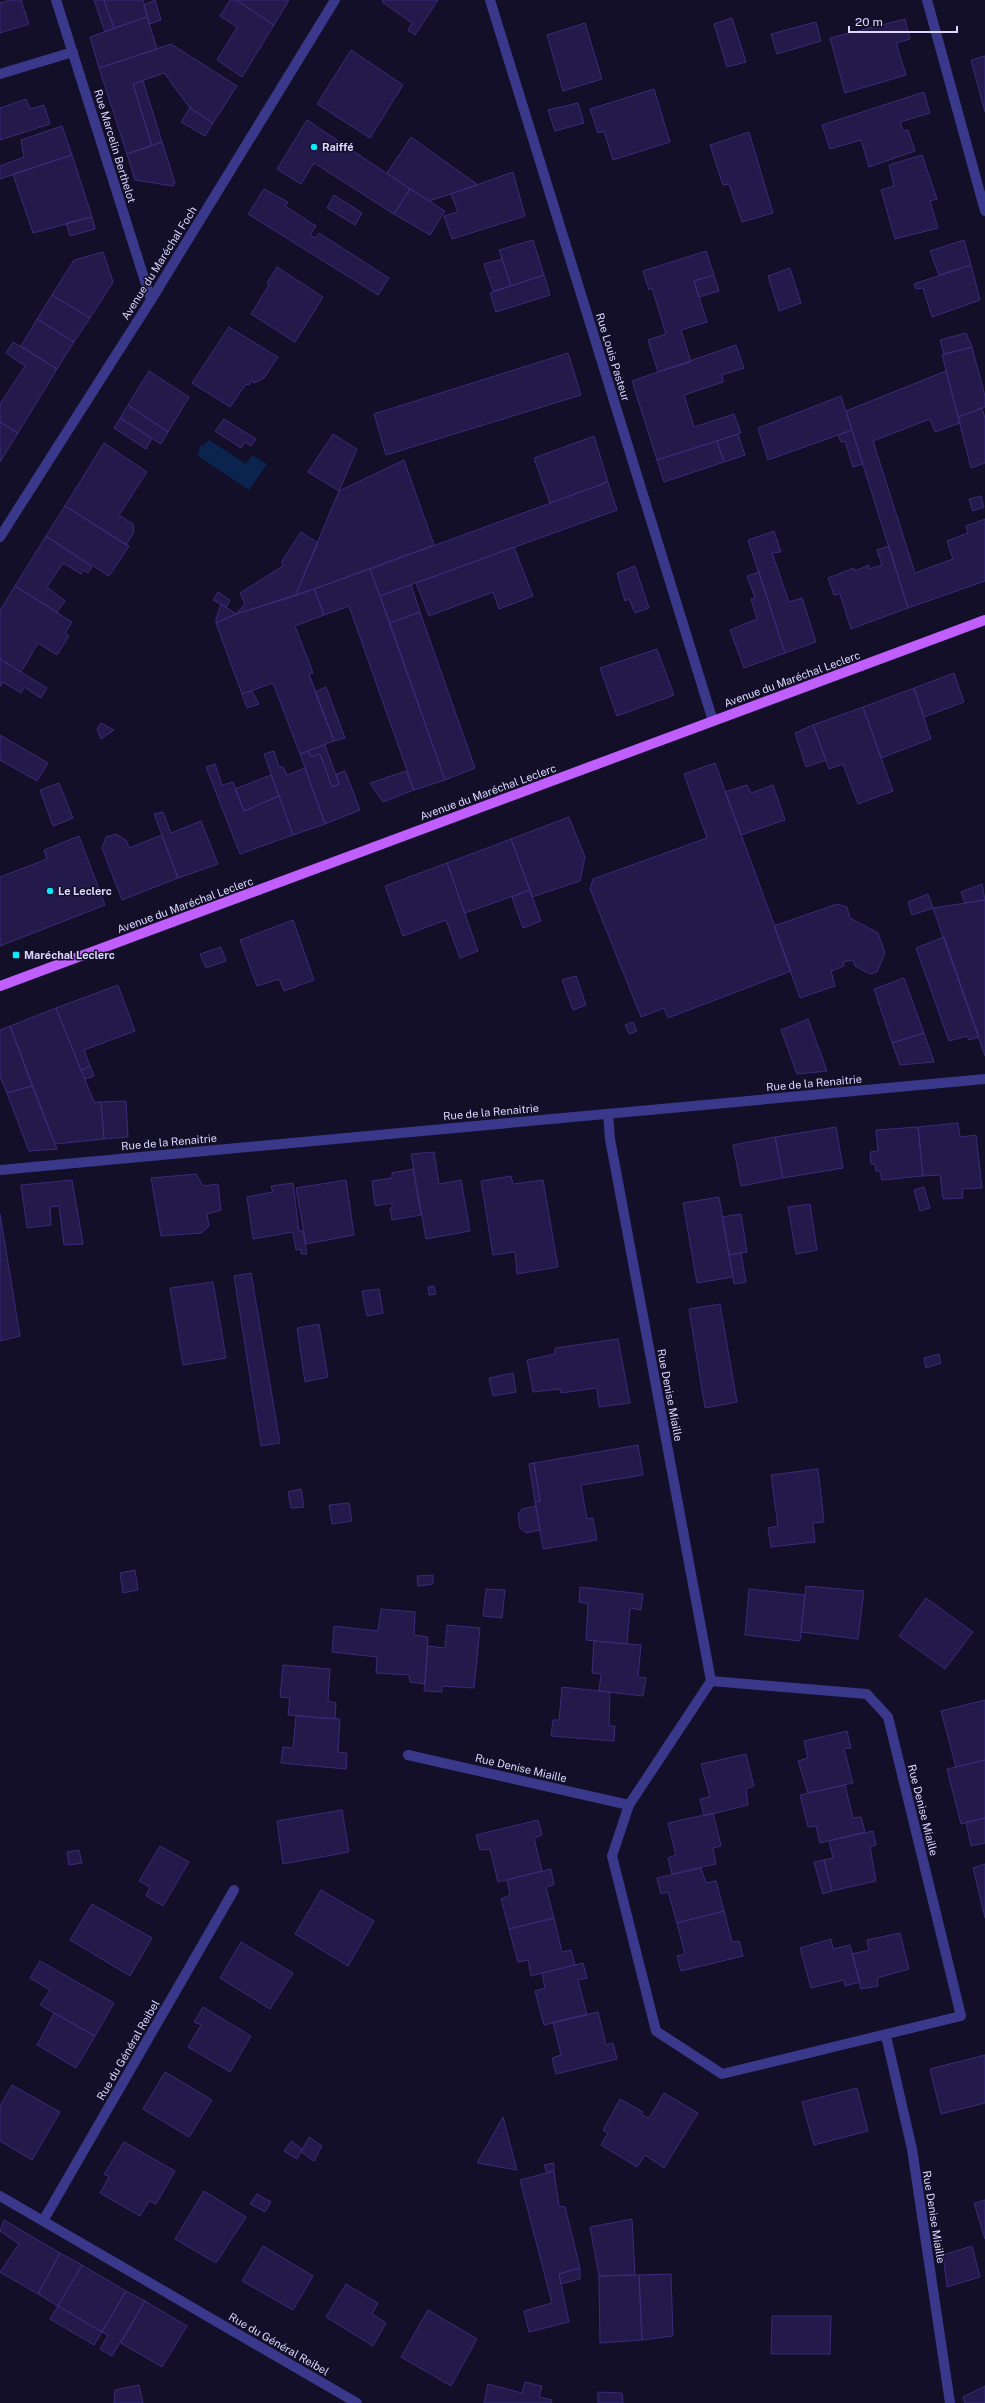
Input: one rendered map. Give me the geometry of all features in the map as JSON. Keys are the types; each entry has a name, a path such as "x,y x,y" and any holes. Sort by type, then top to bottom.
{"main road":[{"name":"Avenue du Maréchal Leclerc","path":"0,986 985,620"}],"street":[{"name":"Rue Marcelin Berthelot","path":"56,0 150,300"},
{"name":"Avenue du Maréchal Foch","path":"0,537 150,300 335,0"},
{"name":"Rue Louis Pasteur","path":"490,0 713,722"},
{"path":"926,0 985,211"},
{"path":"0,74 73,52"},
{"name":"Rue de la Renaitrie","path":"0,1170 985,1079"},
{"name":"Rue Denise Miaille","path":"608,1114 610,1139 711,1681 629,1804 612,1856 656,2031 722,2074 886,2036 961,2016 888,1717 867,1694 711,1681"},
{"name":"Rue Denise Miaille","path":"408,1755 629,1804"},
{"name":"Rue du Général Reibel","path":"43,2221 234,1890"},
{"name":"Rue Denise Miaille","path":"886,2036 913,2156 950,2403"},
{"name":"Rue du Général Reibel","path":"0,2196 357,2403"}],"water":[{"path":"209,440 246,464 252,455 267,464 249,490 198,456 200,445 204,445"}],"building":[{"path":"11,0 21,0 29,24 0,33 0,3"},
{"path":"94,0 104,0 114,28 105,32"},
{"path":"104,0 143,0 147,17 114,28"},
{"path":"155,0 161,20 150,24 144,5"},
{"path":"230,0 236,0 274,25 242,77 217,60 237,27 220,16"},
{"path":"236,0 289,0 274,25"},
{"path":"383,0 438,0 415,35 408,30 412,23 382,2"},
{"path":"147,17 157,49 99,68 90,37"},
{"path":"732,18 746,62 727,67 714,24"},
{"path":"905,19 910,39 896,43 906,75 845,93 830,38"},
{"path":"816,22 821,41 777,54 771,34"},
{"path":"585,23 602,79 563,91 547,35"},
{"path":"171,44 237,86 213,123 190,108 164,73 133,84 152,146 127,154 99,68"},
{"path":"351,50 403,85 370,138 317,104"},
{"path":"985,56 985,112 971,60"},
{"path":"143,81 162,142 152,146 133,84"},
{"path":"654,89 670,142 613,160 604,131 598,133 590,109"},
{"path":"924,92 930,113 900,122 903,131 908,130 915,151 869,167 861,140 830,149 822,125"},
{"path":"26,99 30,109 44,105 50,124 0,140 0,108"},
{"path":"578,103 584,123 555,131 548,110"},
{"path":"190,108 213,123 205,136 181,122"},
{"path":"307,120 410,189 394,214 314,163 301,184 277,169"},
{"path":"62,126 72,155 0,179 0,166 24,157 21,140"},
{"path":"749,132 773,213 742,222 729,184 723,185 710,145"},
{"path":"411,137 478,185 429,201 387,173"},
{"path":"162,142 175,183 173,186 135,180 127,154"},
{"path":"72,155 92,217 33,233 13,174"},
{"path":"922,155 937,199 930,201 938,228 895,239 881,190 894,186 889,165"},
{"path":"513,172 525,216 452,239 444,216 458,212 451,194"},
{"path":"264,189 288,202 285,206 316,226 310,235 315,238 319,233 389,278 378,295 248,214"},
{"path":"410,189 445,211 430,235 394,214"},
{"path":"334,195 362,213 355,225 327,208"},
{"path":"92,217 95,229 70,236 66,223"},
{"path":"533,240 544,275 511,286 499,250"},
{"path":"964,240 971,265 939,275 930,251"},
{"path":"706,251 714,275 694,281 707,322 681,330 691,362 658,372 648,340 666,334 652,288 649,290 643,271"},
{"path":"103,252 113,282 90,318 52,295 74,260"},
{"path":"502,259 511,286 493,291 484,264"},
{"path":"971,265 980,300 932,317 923,288 916,289 914,284"},
{"path":"277,267 323,297 295,342 251,314 269,285 267,283"},
{"path":"790,268 801,303 779,311 768,276"},
{"path":"544,275 550,295 496,312 490,293"},
{"path":"714,275 719,291 699,297 694,281"},
{"path":"52,295 90,318 74,342 37,319"},
{"path":"37,319 74,342 57,369 21,346"},
{"path":"229,327 278,357 264,378 254,383 252,380 249,385 246,384 230,407 192,383"},
{"path":"966,333 972,347 944,354 940,340"},
{"path":"13,342 57,369 18,433 0,422 0,404 25,366 6,353"},
{"path":"736,345 744,368 722,375 723,382 684,395 694,427 734,414 741,433 657,460 632,381"},
{"path":"972,347 985,396 985,407 958,417 942,355"},
{"path":"568,353 581,395 386,455 374,414"},
{"path":"149,371 189,397 168,432 128,405"},
{"path":"946,371 960,423 935,432 930,419 873,441 915,573 953,559 947,541 968,533 966,526 985,519 985,581 908,608 846,411"},
{"path":"841,396 852,430 768,460 758,428"},
{"path":"128,405 168,432 161,444 120,418"},
{"path":"982,408 985,418 985,463 971,468 958,417"},
{"path":"120,418 152,438 146,449 114,428"},
{"path":"224,419 256,439 251,446 245,442 241,448 215,431"},
{"path":"0,422 18,433 0,462"},
{"path":"852,430 863,464 853,467 845,441 841,442 838,435"},
{"path":"333,434 357,449 339,491 308,472"},
{"path":"738,434 745,455 724,462 717,441"},
{"path":"594,436 608,482 550,503 534,458"},
{"path":"717,441 724,462 664,482 657,460"},
{"path":"104,443 147,472 119,515 133,524 134,532 126,545 65,506"},
{"path":"404,460 434,545 295,596 339,491"},
{"path":"608,482 617,510 380,596 370,569"},
{"path":"981,496 984,507 973,511 969,499"},
{"path":"65,506 129,546 109,576 46,536"},
{"path":"774,531 781,552 772,553 789,602 802,598 816,642 785,653 748,540"},
{"path":"301,532 318,543 295,596 236,614 245,604 240,593 283,566 282,561"},
{"path":"46,536 92,567 88,573 84,570 81,574 63,563 47,587 65,601 57,612 15,586"},
{"path":"889,546 908,608 851,629 840,594 834,595 828,578 854,568 855,571 869,565 869,569 882,565 877,550"},
{"path":"514,547 533,596 499,609 493,592 429,616 416,583"},
{"path":"635,566 649,608 635,613 629,599 625,601 617,573"},
{"path":"370,569 445,780 414,790 349,606 324,615 314,589"},
{"path":"759,572 785,653 744,668 730,630 757,619 751,599 755,598 747,576"},
{"path":"411,585 420,612 390,623 380,596"},
{"path":"15,586 72,622 65,633 69,636 57,655 38,643 21,672 0,659 0,611"},
{"path":"314,589 324,615 295,626 313,673 309,674 334,741 300,754 273,683 242,694 216,623 236,614"},
{"path":"218,592 230,600 226,607 213,600"},
{"path":"221,604 236,614 216,623 216,619"},
{"path":"420,612 475,768 445,780 390,623"},
{"path":"657,649 674,695 617,716 600,668"},
{"path":"0,659 47,688 41,698 24,687 21,693 3,682 0,687"},
{"path":"954,673 964,702 924,717 914,688"},
{"path":"326,687 345,738 334,741 315,692"},
{"path":"914,688 931,739 881,758 863,707"},
{"path":"252,691 259,704 247,708 242,694"},
{"path":"863,707 893,791 858,804 843,764 829,769 813,725"},
{"path":"101,723 114,730 101,739 97,729"},
{"path":"813,725 826,760 806,767 795,733"},
{"path":"0,735 48,763 37,781 0,760"},
{"path":"325,745 339,784 332,787 320,754 311,757 308,751"},
{"path":"274,751 279,767 283,767 287,775 305,768 325,824 293,835 264,754"},
{"path":"308,751 311,757 320,754 332,787 339,784 336,774 345,771 360,810 325,824 300,754"},
{"path":"715,763 791,971 668,1018 664,1008 641,1017 590,889 593,879 707,838 684,774"},
{"path":"215,764 222,785 233,782 244,811 279,796 293,835 240,854 206,767"},
{"path":"406,771 414,790 383,802 370,783"},
{"path":"271,775 279,796 244,811 235,789"},
{"path":"59,783 73,818 53,826 40,790"},
{"path":"747,785 751,793 773,785 785,820 741,835 725,792"},
{"path":"163,812 171,833 201,821 218,864 178,878 154,814"},
{"path":"569,817 585,857 580,881 532,897 511,839"},
{"path":"116,834 126,840 129,848 162,835 178,878 122,900 102,848 106,837"},
{"name":"Le Leclerc","path":"79,836 105,905 0,946 0,877 47,859 44,850"},
{"path":"511,839 530,890 465,913 447,863"},
{"path":"447,863 478,951 460,958 446,920 403,936 385,886"},
{"path":"982,884 985,900 965,903 961,892"},
{"path":"530,890 541,921 523,928 512,897"},
{"path":"928,894 933,908 912,915 908,902"},
{"path":"985,900 985,1056 933,908"},
{"path":"837,904 847,907 850,918 878,933 885,953 877,972 870,974 855,966 853,960 843,962 844,966 831,971 835,986 800,998 774,926"},
{"path":"293,920 314,980 284,991 279,979 257,986 240,940"},
{"path":"944,937 979,1037 969,1040 967,1036 949,1041 916,948"},
{"path":"221,947 226,961 206,968 200,954"},
{"path":"576,976 586,1005 573,1010 562,980"},
{"path":"904,978 924,1033 892,1043 874,989"},
{"path":"118,985 135,1031 84,1050 90,1066 81,1070 56,1008"},
{"path":"56,1008 94,1102 101,1102 104,1139 55,1144 10,1026"},
{"path":"808,1019 827,1071 797,1074 781,1030"},
{"path":"633,1022 637,1031 629,1034 625,1025"},
{"path":"10,1026 32,1086 7,1093 0,1077 0,1030"},
{"path":"924,1033 934,1062 900,1065 892,1043"},
{"path":"90,1066 94,1076 85,1079 81,1070"},
{"path":"32,1086 57,1149 29,1151 7,1093"},
{"path":"126,1101 128,1137 104,1139 101,1102"},
{"path":"958,1123 960,1137 976,1135 982,1188 962,1189 963,1198 943,1199 940,1175 923,1176 918,1127"},
{"path":"836,1127 843,1168 783,1178 775,1137"},
{"path":"918,1127 923,1176 882,1180 880,1171 876,1171 875,1164 871,1164 870,1152 878,1151 876,1130"},
{"path":"775,1137 783,1178 741,1186 733,1145"},
{"path":"434,1152 439,1184 461,1180 470,1231 426,1239 411,1154"},
{"path":"413,1169 421,1215 392,1220 390,1208 392,1208 392,1203 375,1206 372,1181 392,1178 392,1173"},
{"path":"196,1174 203,1186 218,1184 221,1210 207,1214 209,1226 201,1233 161,1236 151,1178"},
{"path":"511,1176 513,1184 543,1180 558,1267 517,1274 515,1252 493,1255 481,1181"},
{"path":"72,1180 83,1244 64,1245 59,1206 50,1207 51,1225 27,1228 21,1185"},
{"path":"346,1180 354,1235 306,1244 296,1188"},
{"path":"293,1183 299,1231 303,1231 307,1254 301,1254 301,1249 296,1250 293,1232 253,1239 247,1197 273,1192 271,1186"},
{"path":"924,1187 930,1208 920,1211 914,1190"},
{"path":"719,1197 733,1277 697,1283 683,1203"},
{"path":"810,1204 817,1250 796,1254 788,1207"},
{"path":"0,1214 20,1336 0,1341"},
{"path":"741,1214 747,1252 729,1255 722,1217"},
{"path":"741,1253 746,1282 734,1284 729,1255"},
{"path":"251,1273 280,1443 261,1446 234,1276"},
{"path":"213,1282 226,1358 183,1365 170,1288"},
{"path":"434,1286 436,1294 429,1295 428,1287"},
{"path":"379,1289 383,1313 367,1316 362,1291"},
{"path":"720,1304 737,1402 705,1408 689,1309"},
{"path":"319,1324 328,1377 305,1382 297,1328"},
{"path":"618,1339 630,1403 599,1407 597,1388 561,1393 560,1389 533,1392 527,1360 555,1354 555,1348"},
{"path":"939,1354 941,1363 926,1368 924,1358"},
{"path":"513,1373 516,1392 493,1396 489,1378"},
{"path":"638,1445 643,1475 581,1485 587,1519 593,1518 597,1540 543,1549 535,1502 540,1501 534,1463"},
{"path":"534,1463 540,1501 535,1502 529,1464"},
{"path":"818,1469 824,1522 813,1523 815,1542 771,1547 768,1528 778,1526 771,1475"},
{"path":"301,1489 304,1507 291,1508 288,1492"},
{"path":"349,1503 352,1521 332,1524 329,1505"},
{"path":"536,1506 540,1530 526,1533 520,1528 518,1514 522,1509"},
{"path":"135,1570 138,1590 123,1593 120,1573"},
{"path":"433,1575 433,1584 418,1586 417,1576"},
{"path":"806,1586 864,1591 858,1639 801,1632"},
{"path":"580,1587 643,1594 641,1610 630,1608 627,1644 586,1640 588,1604 579,1602"},
{"path":"486,1589 505,1590 502,1618 483,1616"},
{"path":"749,1589 805,1595 800,1641 745,1635"},
{"path":"926,1598 973,1632 945,1669 899,1636"},
{"path":"381,1609 415,1612 414,1635 428,1637 425,1684 410,1682 409,1675 376,1673 377,1657 332,1652 334,1626 378,1631"},
{"path":"447,1625 480,1628 474,1688 442,1686 442,1692 424,1691 428,1646 445,1648"},
{"path":"594,1641 641,1645 638,1677 646,1678 643,1696 599,1691 601,1674 592,1673"},
{"path":"283,1665 330,1669 328,1701 336,1703 335,1719 288,1715 290,1698 280,1697"},
{"path":"562,1687 610,1692 609,1726 615,1726 614,1741 551,1736 553,1720 559,1720"},
{"path":"985,1700 985,1760 956,1767 941,1711"},
{"path":"296,1716 340,1719 338,1752 347,1753 346,1769 281,1763 283,1747 293,1748"},
{"path":"847,1731 851,1748 844,1749 853,1783 808,1793 798,1761 808,1758 804,1741"},
{"path":"746,1754 754,1786 746,1789 748,1805 704,1816 700,1799 710,1797 701,1764"},
{"path":"985,1760 985,1818 961,1824 947,1769"},
{"path":"845,1785 853,1818 861,1817 865,1832 820,1843 816,1826 808,1827 800,1795"},
{"path":"342,1810 349,1852 283,1864 277,1821"},
{"path":"713,1813 721,1846 713,1848 716,1864 672,1874 668,1858 676,1855 668,1823"},
{"path":"985,1818 985,1843 971,1846 966,1822"},
{"path":"538,1820 542,1835 534,1838 542,1871 498,1882 490,1849 480,1850 476,1835"},
{"path":"873,1831 876,1845 870,1847 876,1881 832,1891 824,1860 833,1858 829,1841"},
{"path":"160,1846 189,1862 163,1906 146,1896 150,1887 139,1881"},
{"path":"79,1850 82,1863 69,1865 67,1852"},
{"path":"824,1860 832,1891 823,1894 814,1862"},
{"path":"985,1864 985,1918 973,1868"},
{"path":"701,1868 706,1883 716,1881 724,1911 677,1923 668,1892 661,1894 657,1878"},
{"path":"551,1869 554,1885 546,1887 554,1918 509,1929 501,1899 510,1895 507,1880"},
{"path":"321,1890 374,1921 348,1966 295,1934"},
{"path":"92,1904 152,1938 130,1976 70,1940"},
{"path":"724,1911 732,1942 739,1941 743,1956 681,1971 677,1956 685,1954 677,1923"},
{"path":"554,1918 562,1952 571,1950 575,1965 531,1976 528,1960 518,1962 509,1929"},
{"path":"900,1933 909,1969 877,1978 878,1986 861,1989 852,1954 869,1950 867,1940"},
{"path":"831,1939 833,1949 850,1945 860,1982 845,1986 844,1980 811,1988 800,1948"},
{"path":"241,1942 293,1973 270,2009 220,1978"},
{"path":"40,1961 114,2003 95,2036 40,2005 50,1990 30,1978"},
{"path":"583,1963 587,1978 578,1980 587,2015 544,2025 535,1991 545,1988 542,1973"},
{"path":"203,2007 251,2036 230,2072 188,2047 201,2025 194,2022"},
{"path":"598,2012 606,2045 613,2043 617,2059 556,2074 552,2058 561,2055 553,2022"},
{"path":"54,2013 95,2036 76,2068 37,2045"},
{"path":"985,2055 985,2103 941,2114 930,2069"},
{"path":"165,2072 212,2100 189,2137 143,2109"},
{"path":"12,2085 60,2112 32,2160 0,2141 0,2106"},
{"path":"857,2088 868,2131 814,2145 802,2102"},
{"path":"664,2093 698,2113 664,2168 645,2155 637,2167 601,2145 608,2133 603,2130 620,2099 643,2112 641,2115 649,2118"},
{"path":"503,2117 517,2170 477,2163"},
{"path":"309,2137 322,2146 314,2161 301,2152"},
{"path":"291,2141 302,2149 297,2159 284,2151"},
{"path":"124,2142 175,2171 156,2204 149,2201 140,2216 100,2193 109,2177 104,2174"},
{"path":"554,2163 554,2171 547,2173 544,2165"},
{"path":"554,2171 559,2206 565,2207 580,2268 559,2274 569,2322 529,2332 524,2311 552,2303 520,2180"},
{"path":"204,2191 246,2217 216,2263 175,2239"},
{"path":"257,2194 271,2202 265,2212 250,2204"},
{"path":"985,2200 985,2239 974,2203"},
{"path":"632,2219 635,2275 599,2276 590,2227"},
{"path":"4,2220 60,2253 38,2294 0,2272 19,2244 0,2231"},
{"path":"263,2246 313,2276 293,2310 242,2281"},
{"path":"972,2246 980,2277 947,2287 943,2255"},
{"path":"60,2253 82,2265 58,2306 38,2294"},
{"path":"82,2265 126,2291 102,2332 58,2306"},
{"path":"580,2268 580,2279 561,2284 559,2274"},
{"path":"671,2274 673,2336 642,2340 639,2275"},
{"path":"639,2275 642,2340 600,2343 599,2276"},
{"path":"346,2284 378,2303 372,2314 386,2323 373,2346 326,2317"},
{"path":"126,2291 145,2301 112,2356 100,2349 108,2335 102,2332"},
{"path":"145,2301 187,2326 162,2367 121,2343"},
{"path":"58,2306 102,2332 94,2345 50,2319"},
{"path":"428,2310 477,2339 451,2386 401,2357"},
{"path":"772,2316 831,2316 830,2354 771,2354"},
{"path":"525,2382 542,2386 539,2397 552,2400 551,2403 484,2403 488,2384 522,2393"},
{"path":"139,2385 143,2403 114,2403 115,2390"},
{"path":"985,2386 985,2403 965,2403 963,2397"},
{"path":"598,2392 622,2393 623,2403 598,2403"}],"place":[{"name":"Raiffé","path":"314,147"},
{"name":"Le Leclerc","path":"50,891"},
{"name":"Maréchal Leclerc","path":"16,955"}]}
